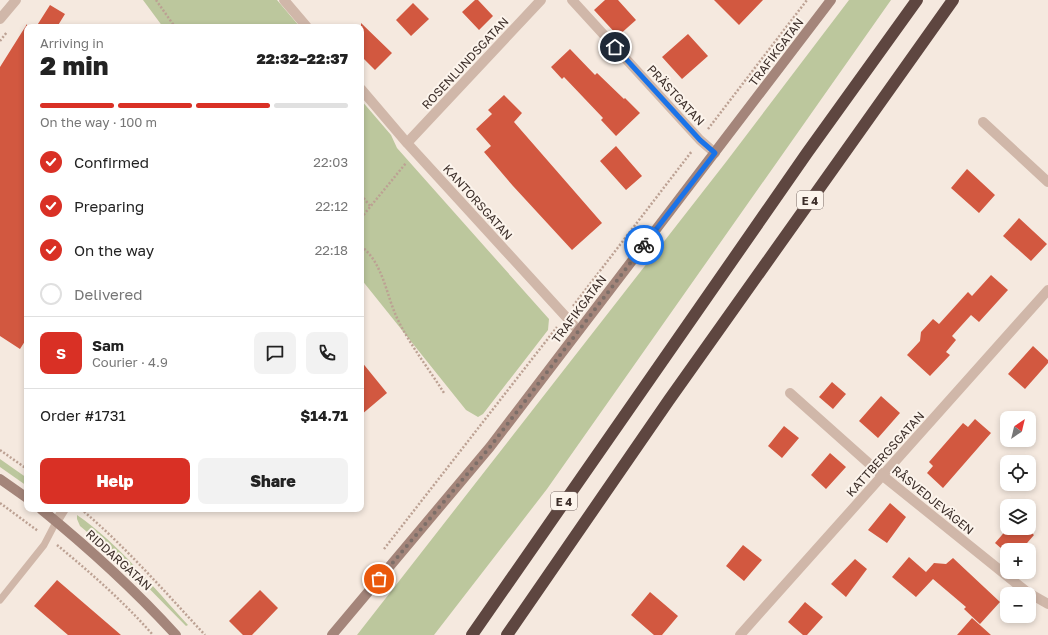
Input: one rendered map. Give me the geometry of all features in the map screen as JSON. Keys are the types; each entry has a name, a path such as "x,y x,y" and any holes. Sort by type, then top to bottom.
{"highway":[{"name":"E 4","path":"472,635 524,558 663,362 807,153 917,0"},
{"name":"E 4","path":"507,635 668,400 952,0"}],"main road":[{"name":"TRAFIKGATAN","path":"336,632 490,447 831,0"},
{"path":"0,479 24,496"},
{"name":"RIDDARGATAN","path":"44,512 110,567 147,603 176,635"}],"street":[{"path":"0,19 16,0"},
{"path":"284,0 304,24"},
{"name":"ROSENLUNDSGATAN","path":"407,143 541,0"},
{"name":"PRÄSTGATAN","path":"572,0 700,140 715,153"},
{"name":"KANTORSGATAN","path":"364,93 407,143 578,330"},
{"path":"983,122 1048,182"},
{"name":"KATTBERGSGATAN","path":"740,635 1048,290"},
{"name":"RÅSVEDJEVÄGEN","path":"790,393 883,476 1027,592 1048,604"},
{"path":"56,522 62,512"}],"lane":[{"path":"0,600 44,546 56,522"}],"path":[{"path":"156,0 173,24"},
{"path":"364,215 416,152"},
{"path":"364,199 371,207"},
{"path":"364,249 372,258 381,274 398,319 444,393"},
{"path":"0,450 24,467"},
{"path":"0,503 48,538 92,573 140,619 153,635"},
{"name":"RIDDARGATAN","path":"84,512 104,528 139,563 205,635"}],"green space":[{"path":"143,0 277,0 297,24 161,24"},
{"path":"849,0 891,0 547,489 434,635 357,635 726,162"},
{"path":"364,104 391,135 397,148 549,319 548,330 483,414 478,417 466,410 364,283"},
{"path":"0,459 24,476 24,484 0,467"},
{"path":"77,515 107,539 149,581 188,625 186,626 124,563 80,526"}],"building":[{"path":"475,0 478,0 493,16 479,30 462,12"},
{"path":"605,0 618,0 636,20 618,36 594,10"},
{"path":"714,0 763,0 739,25"},
{"path":"413,3 429,19 411,36 396,20"},
{"path":"50,5 65,14 59,24 38,24"},
{"path":"364,26 392,53 375,70 364,59"},
{"path":"24,29 24,343 20,349 0,336 0,67"},
{"path":"688,34 708,56 682,79 662,57"},
{"path":"570,49 595,75 597,73 640,113 616,136 601,120 603,118 564,77 562,79 551,67"},
{"path":"504,95 522,113 514,122 602,223 572,250 484,152 491,146 476,129 492,114 488,110"},
{"path":"616,146 642,176 626,190 600,161"},
{"path":"967,169 995,195 979,213 951,188"},
{"path":"1019,218 1047,244 1031,261 1003,236"},
{"path":"991,275 1008,290 979,322 971,315 952,336 956,340 946,352 950,355 930,376 907,355 920,341 921,332 933,319 939,324 968,292 972,296"},
{"path":"1033,346 1048,360 1048,363 1025,389 1008,374"},
{"path":"364,365 387,393 364,412"},
{"path":"832,382 846,394 833,409 819,397"},
{"path":"881,396 900,413 878,438 859,421"},
{"path":"975,419 991,433 943,488 927,473 933,466 929,462 963,423 968,427"},
{"path":"784,426 799,438 782,458 768,446"},
{"path":"830,453 846,467 826,489 811,475"},
{"path":"890,503 906,517 887,543 868,530"},
{"path":"1002,535 1034,535 1027,543 1000,543 1000,547 995,543"},
{"path":"743,545 762,560 744,581 726,566"},
{"path":"909,557 926,572 934,563 946,564 953,558 1000,602 980,624 964,609 966,607 933,579 916,597 892,577"},
{"path":"855,559 867,569 846,597 831,584"},
{"path":"57,580 121,635 68,635 34,606"},
{"path":"260,590 278,608 252,635 243,635 229,621"},
{"path":"650,592 678,616 662,635 654,635 631,615"},
{"path":"805,602 823,617 807,635 803,635 788,622"},
{"path":"972,618 991,635 957,635"}],"way so far":[{"path":"379,579 490,447 644,245"}],"route":[{"path":"615,47 700,140 715,153 644,245"}]}
